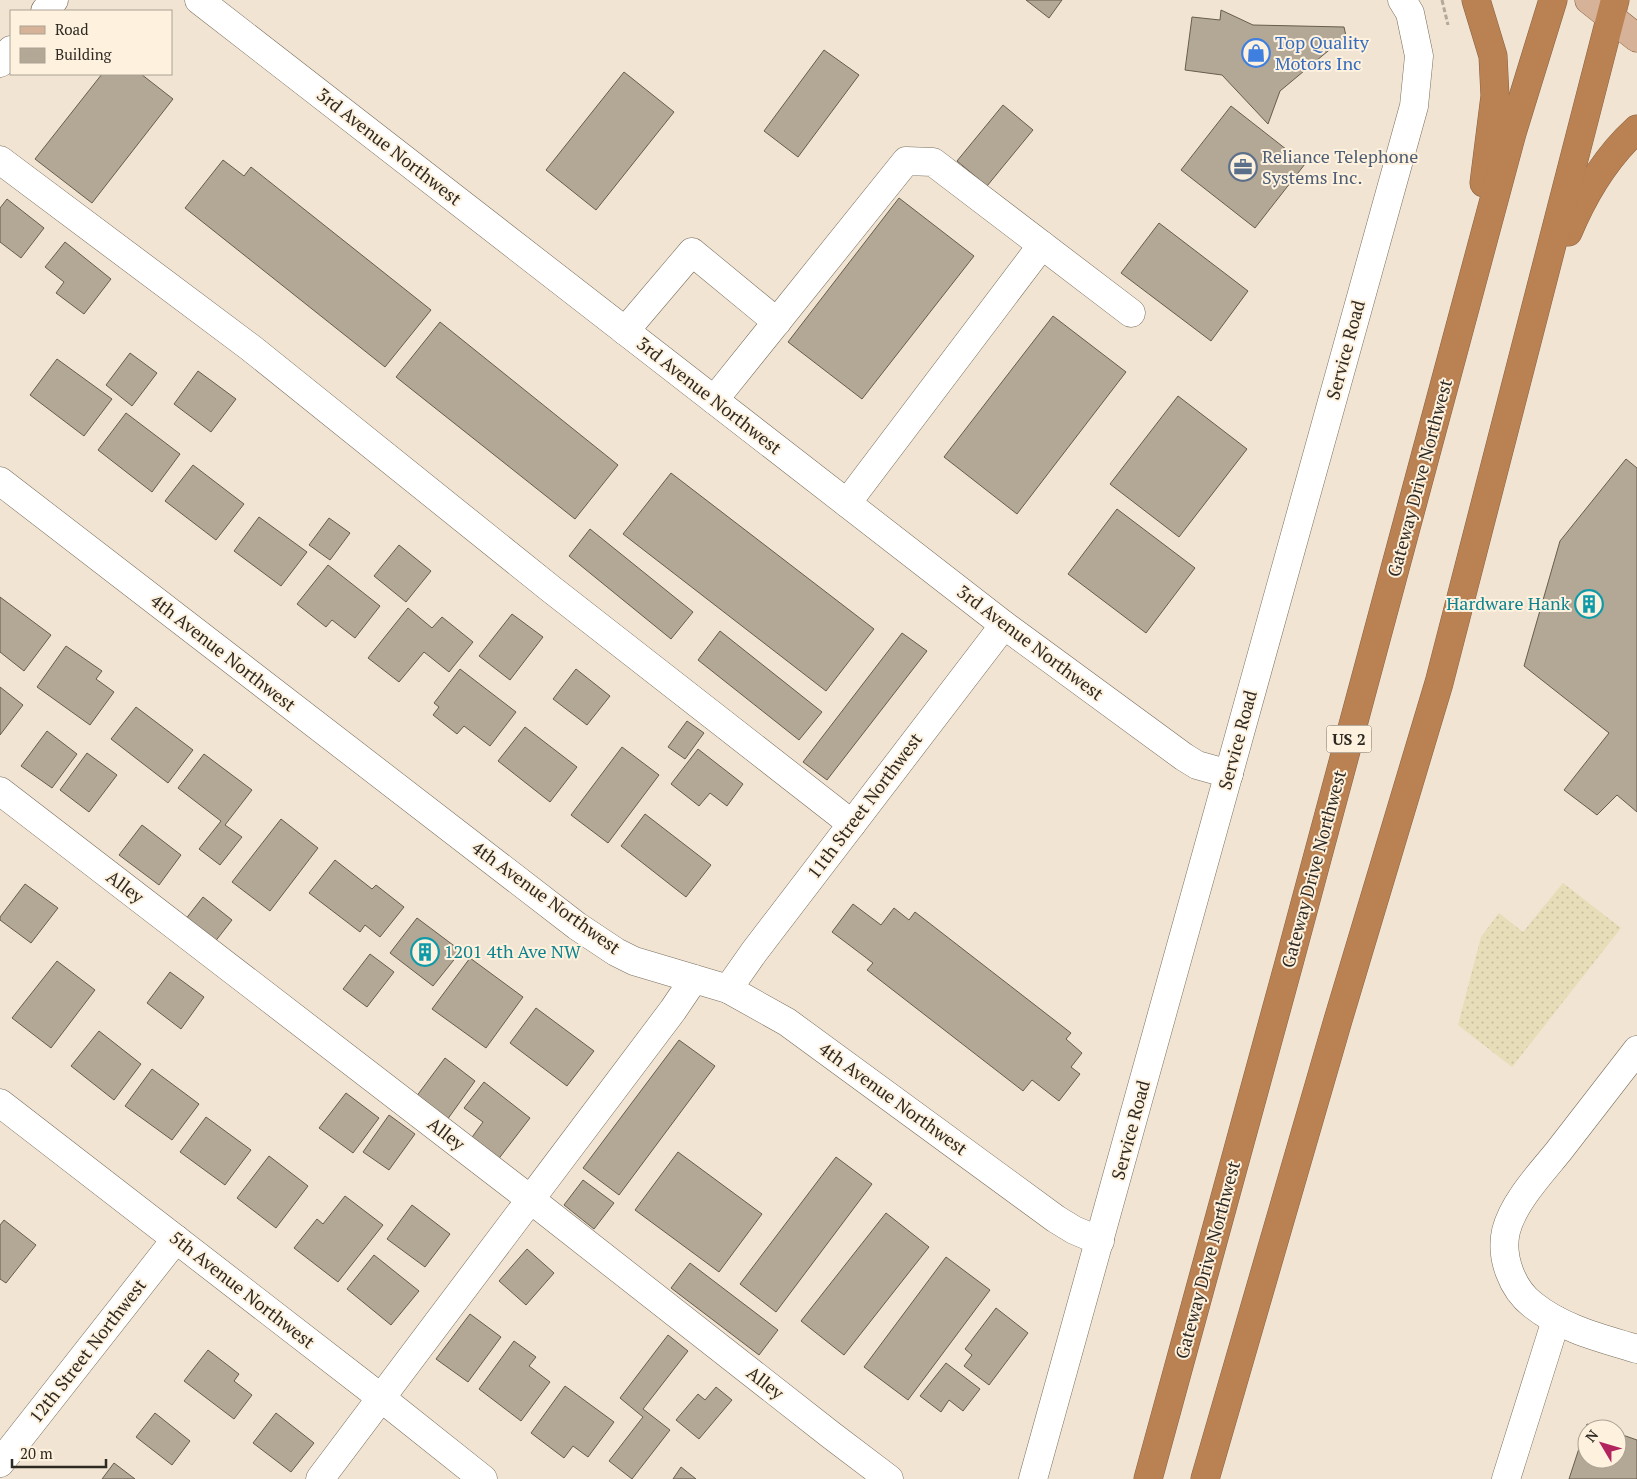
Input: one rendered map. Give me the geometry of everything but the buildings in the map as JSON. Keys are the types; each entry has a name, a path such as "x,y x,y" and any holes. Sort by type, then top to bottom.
{"highway":[{"path":"1472,284 1495,96 1493,56 1476,0"},
{"name":"Gateway Drive Northwest","path":"1148,1479 1512,133 1553,0"},
{"path":"1205,1479 1338,1020 1439,683 1613,8"},
{"path":"1539,297 1574,218 1597,176 1619,146 1637,130"}],"main road":[{"path":"1589,0 1613,8 1637,38"}],"street":[{"path":"46,10 54,0"},
{"name":"3rd Avenue Northwest","path":"199,0 1004,625 1184,757 1198,765 1229,774"},
{"name":"Service Road","path":"1033,1479 1414,106 1419,56 1410,13 1402,0"},
{"path":"0,63 10,51"},
{"path":"0,160 252,348 551,588 852,824"},
{"path":"714,400 906,161 933,162 1131,313"},
{"path":"847,503 1042,245"},
{"path":"625,330 692,252 776,322"},
{"name":"4th Avenue Northwest","path":"0,481 577,926 616,952 634,961 728,989 787,1022 1056,1219 1100,1242"},
{"name":"11th Street Northwest","path":"728,989 754,952 1004,625"},
{"name":"Alley","path":"0,791 530,1199 889,1479"},
{"path":"320,1479 673,1010 694,979"},
{"path":"1637,1050 1534,1182 1516,1209 1506,1230 1504,1248 1508,1270 1518,1288 1532,1304 1556,1320 1584,1333 1637,1349"},
{"name":"5th Avenue Northwest","path":"0,1103 483,1479"},
{"name":"12th Street Northwest","path":"0,1464 176,1239"},
{"path":"1506,1479 1556,1320"}],"path":[{"path":"1442,0 1448,25"}],"sand":[{"path":"1563,883 1621,928 1512,1067 1458,1025 1481,937 1499,913 1523,932"}],"place":[{"name":"Top Quality Motors Inc","path":"1256,53"},
{"name":"Reliance Telephone Systems Inc.","path":"1243,167"},
{"name":"Hardware Hank","path":"1589,604"},
{"name":"1201 4th Ave NW","path":"425,952"}]}
